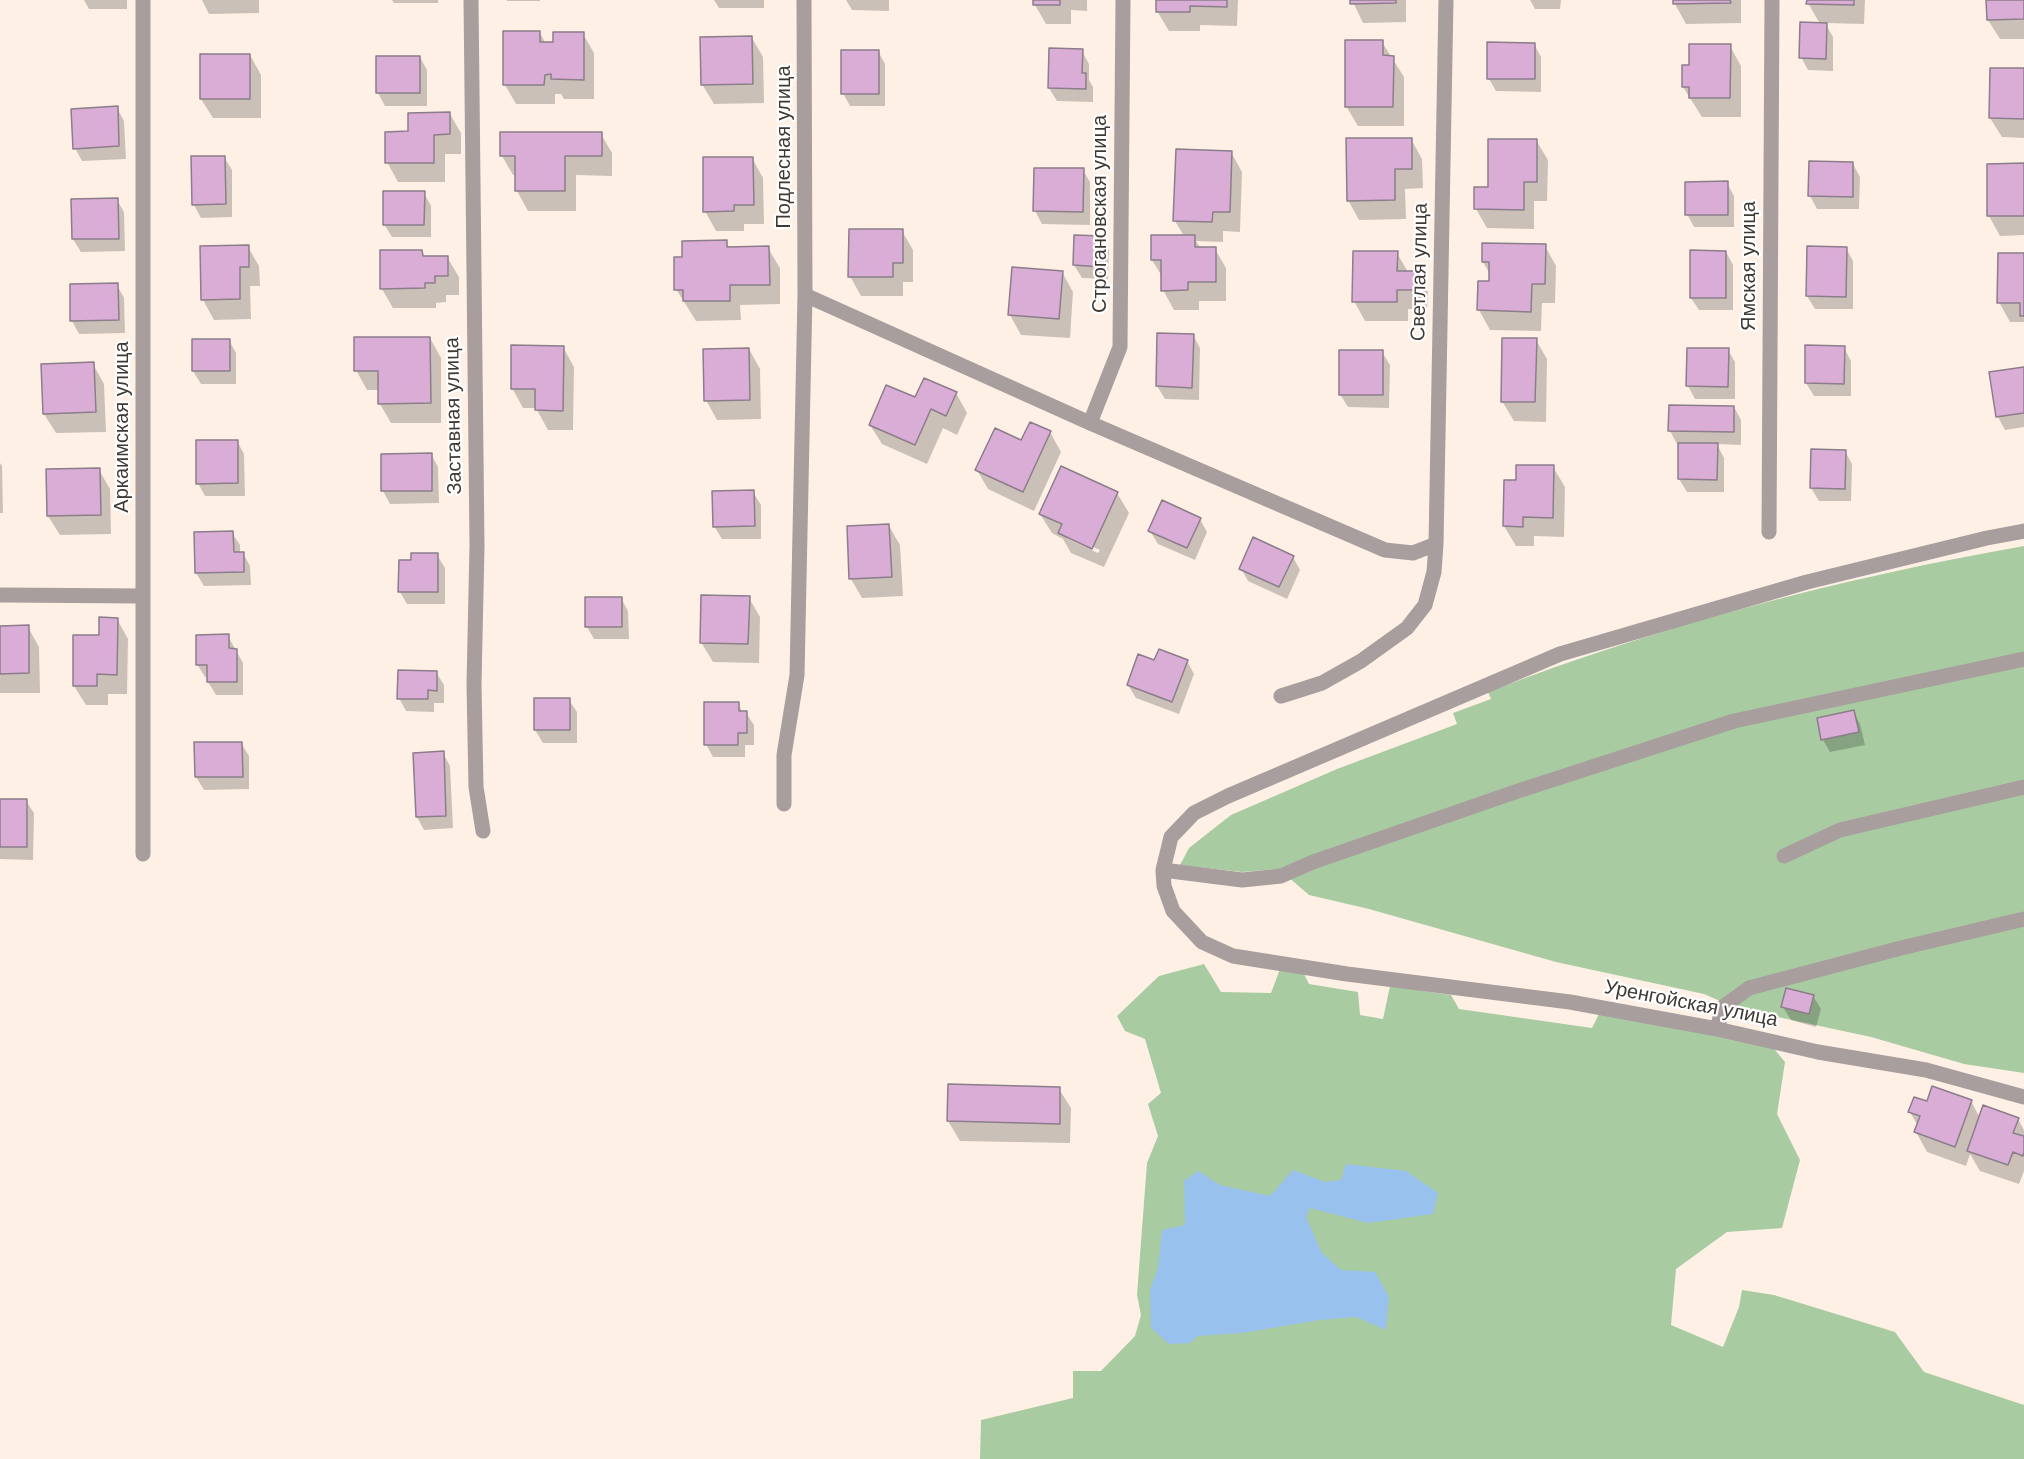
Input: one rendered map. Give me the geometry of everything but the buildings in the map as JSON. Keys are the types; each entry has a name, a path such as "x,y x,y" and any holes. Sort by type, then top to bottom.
{"street":[{"name":"Аркаимская улица","path":"143,0 143,854"},
{"name":"Заставная улица","path":"471,0 477,545 476,787 483,831"},
{"name":"Подлесная улица","path":"784,804 784,755 797,675 805,295 804,0"},
{"name":"Строгановская улица","path":"1090,423 1120,347 1123,0"},
{"name":"Светлая улица","path":"1281,696 1322,683 1361,661 1407,628 1425,605 1434,572 1446,0"},
{"name":"Ямская улица","path":"1769,532 1772,0"},
{"path":"805,295 1090,423 1385,550 1413,553 1436,544"},
{"path":"2024,531 1807,582 1560,654 1228,796 1194,813 1171,837 1163,870 1242,880 1281,876 1313,862 1515,792 1734,721 2024,658"},
{"path":"0,595 143,596"},
{"path":"1784,856 1840,830 2024,787"},
{"name":"Уренгойская улица","path":"1163,870 1164,886 1173,911 1202,942 1233,956 1347,974 1570,1002 1717,1029 1818,1052 1926,1070 2024,1097"},
{"path":"1717,1029 1723,1007 1749,988 1901,948 2024,919"}],"green space":[{"path":"2024,546 2024,1073 1964,1064 1871,1037 1736,1008 1704,994 1556,962 1369,909 1309,895 1279,869 1242,872 1180,865 1189,848 1231,815 1337,769 1457,724 1453,713 1491,699 1488,692 1619,645 1753,606 1888,573"},
{"path":"1204,964 1221,992 1271,993 1280,969 1303,972 1309,984 1358,992 1360,1015 1383,1019 1390,986 1451,995 1459,1009 1592,1028 1600,1012 1766,1039 1785,1062 1777,1114 1800,1160 1782,1228 1727,1232 1676,1269 1671,1325 1723,1347 1739,1307 1742,1290 1774,1295 1895,1332 1924,1372 2024,1405 2024,1459 980,1459 981,1420 1073,1398 1073,1371 1101,1371 1135,1336 1141,1315 1137,1295 1147,1163 1158,1136 1148,1104 1161,1093 1145,1039 1125,1031 1117,1016 1159,976"}],"water":[{"path":"1346,1164 1406,1171 1438,1193 1433,1214 1368,1223 1310,1208 1306,1217 1322,1253 1341,1270 1375,1272 1389,1297 1386,1330 1356,1317 1319,1320 1242,1333 1198,1336 1190,1343 1169,1344 1151,1328 1150,1290 1158,1268 1162,1230 1185,1225 1184,1181 1198,1171 1220,1185 1270,1196 1293,1170 1325,1182 1341,1180"}]}
